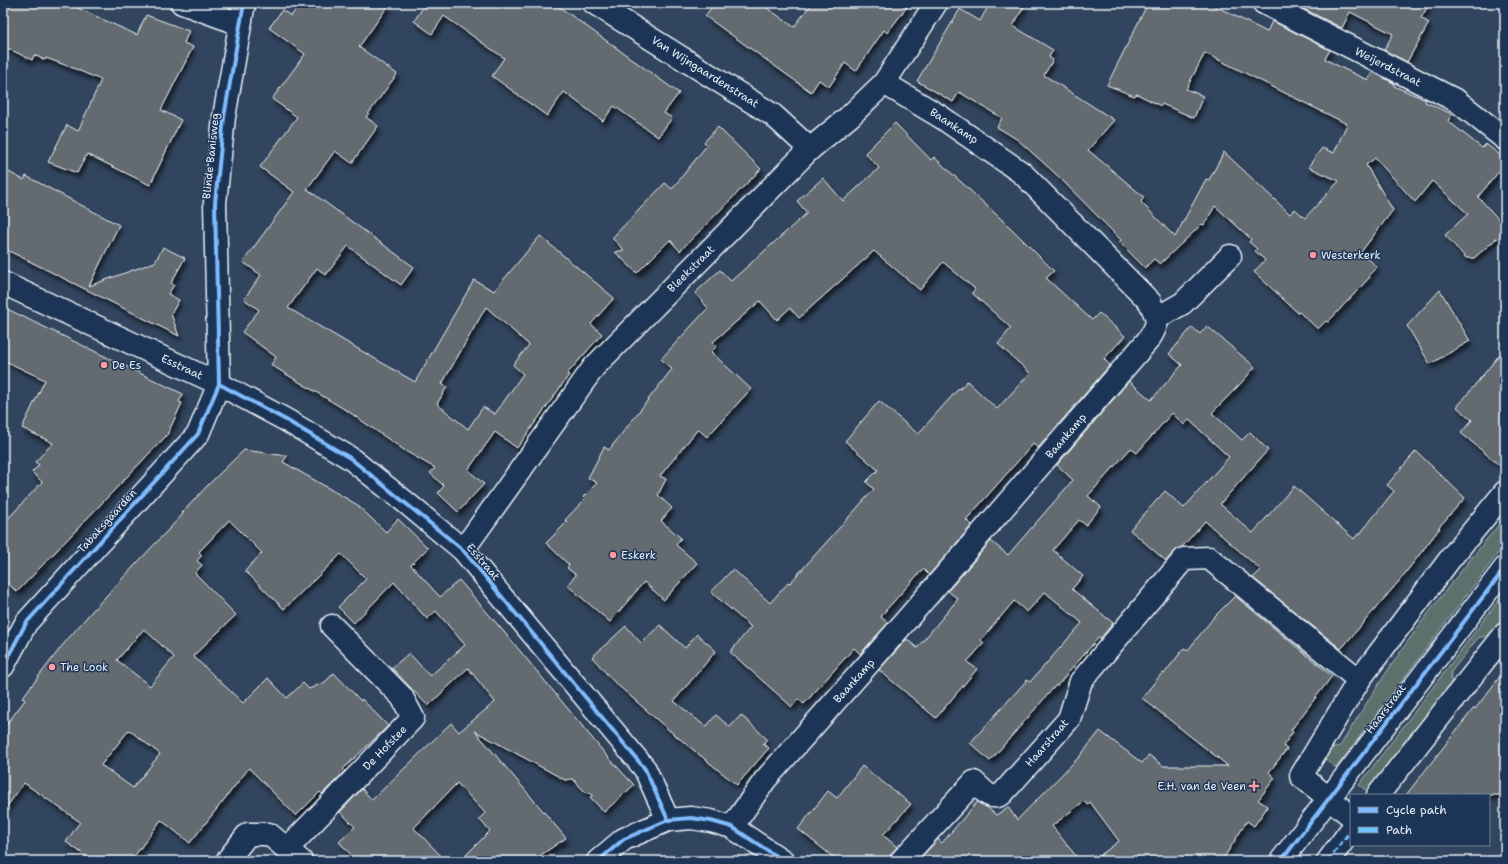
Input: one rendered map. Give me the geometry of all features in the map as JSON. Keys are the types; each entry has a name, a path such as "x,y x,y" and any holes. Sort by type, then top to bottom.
{"street":[{"path":"182,3 240,24"},
{"name":"Blinde Banisweg","path":"219,384 215,203 224,117 244,3"},
{"name":"Van Wijngaardenstraat","path":"594,3 773,115 810,149"},
{"name":"Bleekstraat","path":"463,550 594,367 810,149 850,116 884,83 936,3"},
{"name":"Weijerdstraat","path":"1264,3 1457,101 1505,139"},
{"name":"Baankamp","path":"732,827 765,780 878,654 1150,339 1156,328 1157,318 1150,302 1022,173 941,116 884,83"},
{"path":"1157,318 1183,303 1230,256"},
{"name":"Esstraat","path":"3,283 219,384 286,420 350,458 463,550 645,769 668,820"},
{"name":"Tabaksgaarden","path":"3,666 9,639 26,623 198,434 219,384"},
{"path":"1350,815 1301,776 1360,680 1450,559 1505,492"},
{"name":"Haarstraat","path":"903,858 974,782 990,796 997,797 1002,794 1069,719 1080,681 1184,559 1209,558 1360,680"},
{"name":"Haarstraat","path":"1281,861 1505,568"},
{"name":"De Hofstee","path":"227,861 248,834 269,834 294,855 413,718 402,698 332,626"},
{"path":"1379,794 1505,634"},
{"path":"598,861 624,839 668,820 691,818 711,821 732,827 783,861"},
{"path":"1328,861 1350,831"}],"green space":[{"path":"1505,517 1505,544 1336,768 1323,757 1327,749 1340,746 1391,665 1424,619 1450,584"},
{"path":"1505,592 1505,619 1493,634 1478,638 1451,672 1451,687 1368,792 1359,785"}],"building":[{"path":"3,3 67,3 137,35 146,15 189,31 184,43 193,47 161,110 181,120 150,185 87,154 77,173 48,162 67,125 78,131 101,80 46,58 45,60 34,55 32,60 3,46"},
{"path":"301,3 390,3 359,47 397,74 366,117 378,126 352,163 335,151 307,189 414,267 401,285 348,246 326,275 317,268 288,308 415,382 474,280 494,291 540,236 614,298 591,324 602,334 567,374 569,375 517,448 495,432 468,470 484,484 458,512 438,493 444,486 430,473 435,468 407,452 349,412 271,365 276,357 242,332 259,310 244,299 261,275 243,262 294,192 260,167 297,117 272,99 305,54 269,28 282,10 291,16","holes":["486,307 529,345 513,365 523,374 495,414 483,407 468,429 437,404 447,387 442,384"]},
{"path":"426,3 554,3 679,93 664,113 672,118 658,137 614,106 603,121 564,92 547,116 492,76 504,58 444,16 432,34 414,21"},
{"path":"715,3 760,3 794,27 812,3 910,3 887,33 884,30 856,71 845,63 829,87 819,80 811,92 705,16"},
{"path":"990,3 1026,3 1013,26 1053,50 1049,57 1053,60 1044,75 1114,120 1088,150 1144,197 1141,202 1175,237 1206,179 1209,180 1224,152 1290,214 1295,209 1305,218 1339,181 1308,167 1322,148 1334,153 1347,124 1205,53 1186,89 1203,96 1194,118 1162,104 1161,106 1137,94 1134,96 1107,85 1148,3 1209,3 1267,32 1272,21 1330,50 1325,59 1346,70 1368,80 1373,72 1395,84 1394,86 1426,100 1425,102 1452,114 1448,121 1482,148 1486,144 1505,159 1505,164 1478,197 1505,226 1505,231 1497,239 1495,238 1496,239 1474,258 1466,258 1445,235 1468,214 1432,181 1415,202 1375,158 1366,165 1393,210 1361,252 1377,267 1369,275 1370,277 1328,322 1326,321 1318,329 1299,312 1298,313 1254,272 1265,260 1255,251 1257,249 1249,242 1251,239 1215,206 1204,225 1202,224 1160,264 1154,259 1145,268 1119,242 1121,240 1058,176 1018,140 997,127 1002,118 959,92 953,102 917,81 960,9 980,21"},
{"path":"1292,3 1430,3 1421,18 1429,23 1407,62 1384,50 1393,34 1350,12 1342,28"},
{"path":"895,123 931,160 934,157 1013,230 1054,271 1046,278 1092,320 1099,313 1125,336 1104,359 1110,365 1038,448 1033,444 966,520 972,525 929,575 923,569 886,610 881,617 888,623 860,654 854,648 804,704 798,699 792,707 730,652 751,627 711,592 733,569 770,603 789,582 790,583 874,489 866,482 878,470 845,441 879,401 918,434 967,381 997,409 1030,373 998,344 1011,328 972,293 975,289 943,262 920,290 874,251 799,318 790,308 777,320 760,301 713,342 717,346 711,352 751,389 707,437 698,429 660,476 666,479 658,495 672,508 661,521 681,538 676,545 697,563 664,600 644,582 610,622 567,585 576,575 567,568 569,565 546,543 567,522 565,520 585,499 583,497 597,483 588,478 604,447 609,450 672,369 661,359 708,308 695,293 720,270 731,281 807,213 797,201 823,178 843,201 879,168 865,153"},
{"path":"718,127 761,169 680,251 670,240 637,273 615,252 624,250 612,238 665,183 672,189 707,145 704,142"},
{"path":"3,169 24,180 26,176 119,225 89,286 155,262 163,247 185,258 171,283 174,285 168,294 179,300 171,314 179,336 3,248"},
{"path":"1440,290 1470,341 1430,364 1407,326"},
{"path":"3,307 183,394 179,402 182,403 167,435 17,592 3,579 3,524 42,482 32,472 39,465 35,462 53,443 22,428 45,380 3,360"},
{"path":"1207,326 1255,367 1212,413 1242,440 1250,432 1268,450 1220,504 1253,533 1294,486 1354,539 1358,534 1359,535 1394,491 1387,485 1416,451 1465,498 1438,528 1440,528 1400,580 1341,649 1253,578 1261,570 1205,521 1182,547 1175,551 1166,561 1130,530 1165,491 1184,508 1229,457 1189,420 1184,425 1172,413 1137,453 1131,448 1088,496 1101,507 1086,525 1079,520 1053,550 1083,576 1072,589 1113,623 1057,686 1056,685 990,761 970,743 1027,680 1030,682 1082,623 1045,592 1027,612 1014,601 981,640 984,643 967,662 977,669 936,718 879,670 907,639 917,648 958,599 948,591 991,541 1008,555 1073,480 1057,465 1129,381 1151,400 1182,365 1169,354 1192,327 1200,334"},
{"path":"1505,348 1505,470 1461,433 1472,420 1457,407"},
{"path":"244,450 287,456 283,462 356,504 386,532 398,519 428,548 411,565 440,597 459,580 607,756 634,785 604,812 590,797 593,795 584,791 573,779 565,780 475,731 566,838 532,861 460,861 490,831 479,819 485,813 457,783 414,828 446,861 357,861 339,842 355,827 340,812 362,789 372,800 451,723 459,732 495,702 468,668 428,706 392,668 409,653 430,676 465,645 436,611 427,619 394,582 354,623 338,607 366,579 341,554 284,609 245,571 262,553 229,520 199,552 202,555 197,561 202,565 195,573 236,615 193,656 243,703 268,678 287,698 303,683 309,689 325,682 334,673 388,726 343,769 345,771 322,794 320,792 296,816 249,768 190,843 161,820 131,861 93,861 66,842 80,822 24,783 3,812 3,729 25,700 22,698 62,646 92,611 183,514 182,513","holes":["144,629 174,657 150,686 117,660","129,730 160,754 133,788 101,765"]},
{"path":"1235,596 1332,676 1291,730 1293,732 1283,746 1287,749 1269,772 1275,778 1258,800 1267,806 1266,809 1254,826 1247,821 1222,861 1093,861 1119,841 1090,802 1087,805 1084,801 1052,826 1080,861 918,861 938,839 942,843 977,802 988,808 996,815 1008,807 1017,820 1080,756 1100,731 1142,763 1149,755 1163,766 1228,766 1142,698 1162,673 1164,674 1184,648 1188,650 1214,617"},
{"path":"660,625 685,648 697,634 716,651 674,701 706,727 716,715 730,727 741,715 767,739 763,744 769,748 737,785 670,731 613,681 592,657 626,626 641,643"},
{"path":"1505,670 1505,795 1407,794 1474,708 1475,709"},
{"path":"862,766 911,804 883,835 897,847 892,853 889,861 838,861 798,829 828,791 837,798"}],"marked path":[{"path":"1328,861 1350,831"}],"cycle path":[{"path":"3,666 26,623 198,434 219,384 215,203 224,117 244,3"},
{"path":"219,384 286,420 350,458 463,550 645,769 668,820"},
{"path":"1281,861 1505,568"},
{"path":"598,861 624,839 668,820 691,818 711,821 732,827 783,861"}],"place":[{"name":"Westerkerk","path":"1313,255"},
{"name":"De Es","path":"104,365"},
{"name":"Eskerk","path":"613,555"},
{"name":"The Look","path":"52,667"},
{"name":"E.H. van de Veen","path":"1254,786"}]}
